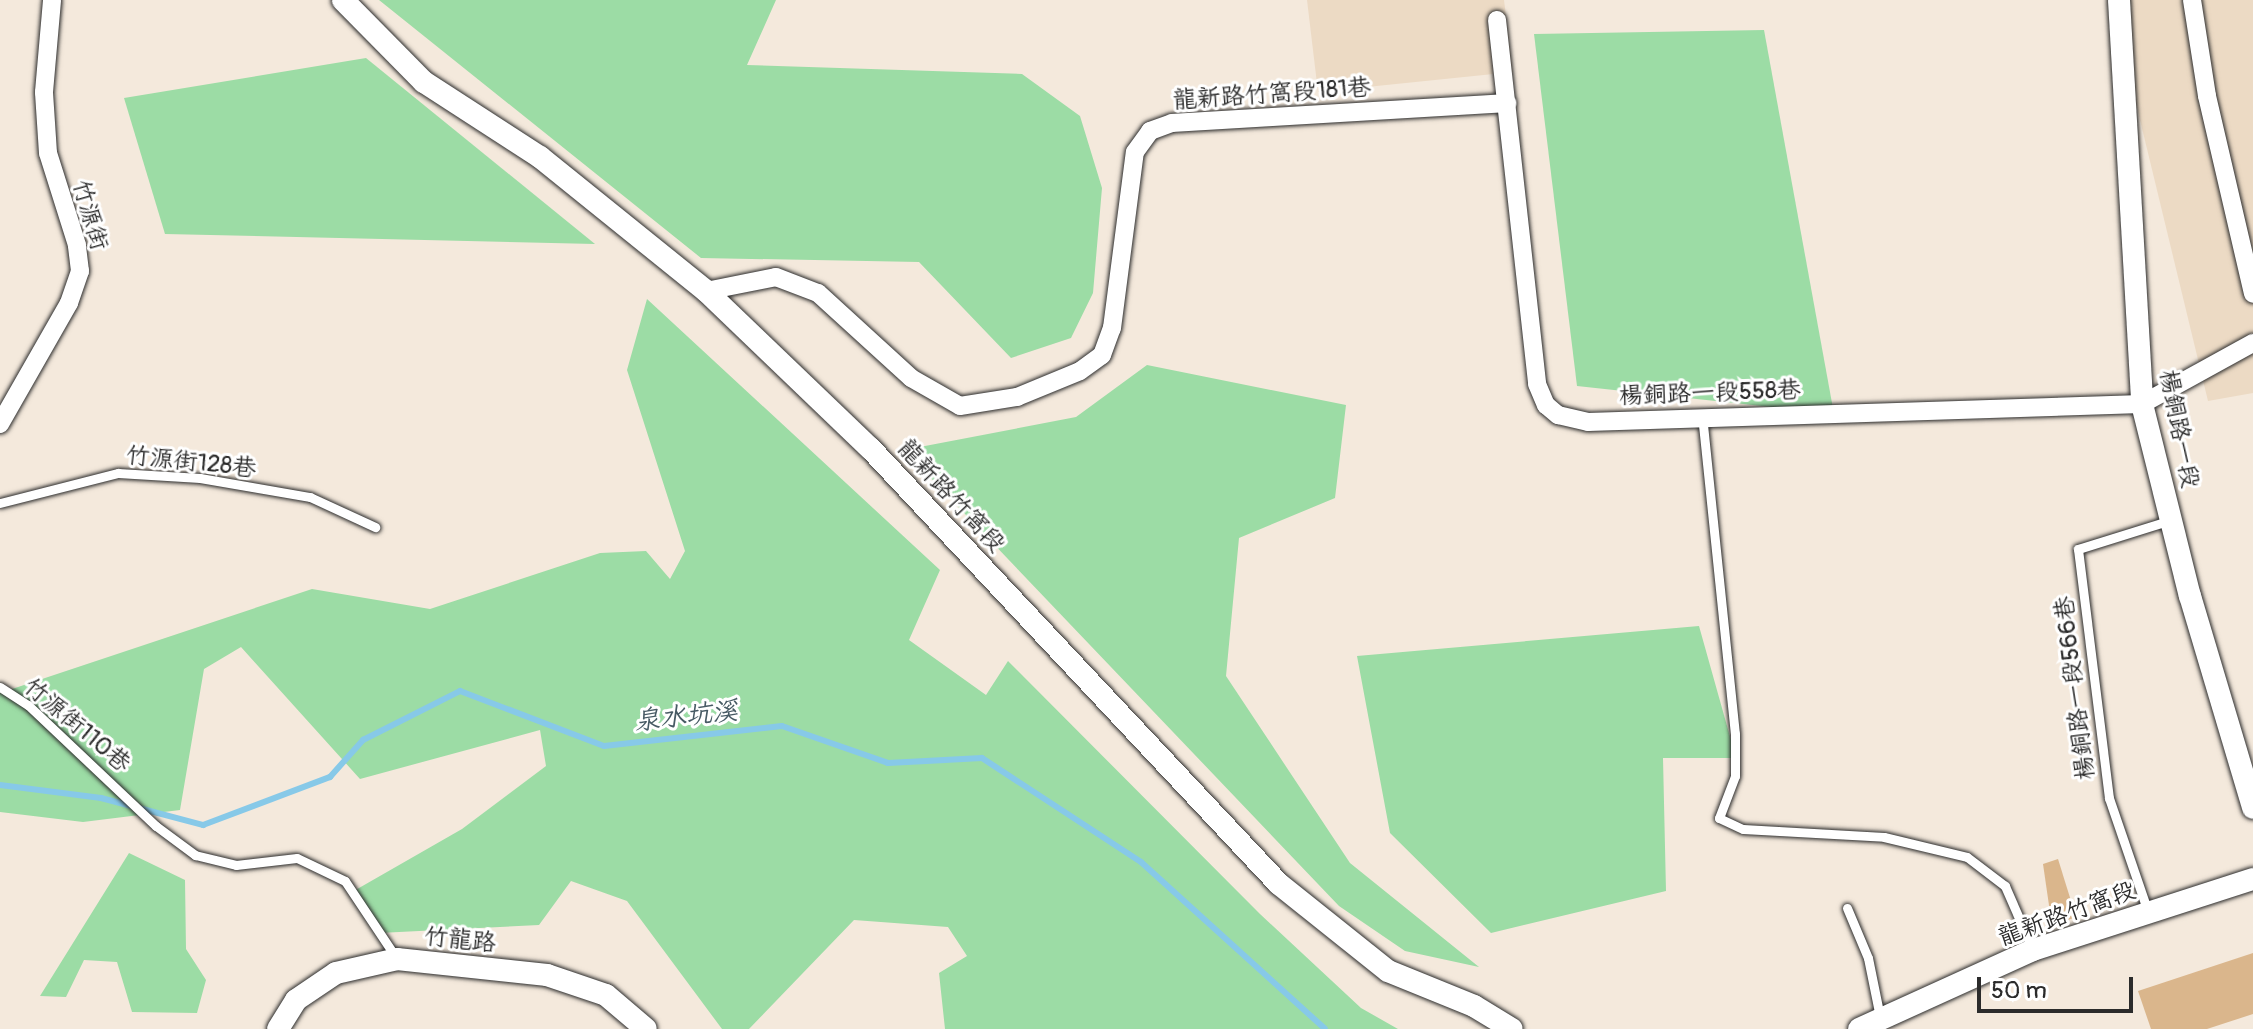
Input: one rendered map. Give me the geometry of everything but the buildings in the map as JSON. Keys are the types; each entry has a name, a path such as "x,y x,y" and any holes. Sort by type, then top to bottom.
{"street":[{"name":"竹源街","path":"0,424 69,303 80,271 77,245 48,153 44,92 52,0"},
{"name":"龍新路竹窩段","path":"343,0 424,82 540,157 706,291 870,448 1279,884 1388,971 1474,1006 1512,1029"},
{"name":"楊銅路一段","path":"2119,0 2142,404 2171,520 2253,808"},
{"path":"2192,0 2207,96 2253,294"},
{"name":"楊銅路一段558巷","path":"1497,20 1537,384 1546,405 1558,415 1588,422 1702,415 2142,404 2253,343"},
{"name":"龍新路竹窩段181巷","path":"706,291 776,277 818,293 911,378 960,406 1017,397 1080,371 1102,355 1112,328 1135,152 1150,131 1172,123 1507,103"},
{"name":"龍新路竹窩段","path":"1859,1029 2033,950 2253,879"},
{"name":"竹龍路","path":"278,1029 296,1000 336,973 397,959 547,975 606,995 646,1029"}],"lane":[{"path":"1702,415 1735,734 1735,776 1719,818 1743,829 1884,837 1967,857 2005,886 2033,950"},
{"name":"竹源街128巷","path":"0,503 118,473 200,478 310,497 375,527"},
{"name":"楊銅路一段566巷","path":"2148,912 2109,798 2078,549 2171,520"},
{"name":"竹源街110巷","path":"0,687 28,705 127,794 156,826 212,862 297,858 328,870 360,897 397,959"},
{"path":"1847,908 1868,958 1881,1020"}],"shaded area":[{"path":"1307,0 1504,0 1513,72 1318,92"},
{"path":"2111,0 2253,0 2253,393 2208,401"}],"green space":[{"path":"379,0 776,0 747,65 1022,74 1080,116 1102,188 1093,293 1071,338 1011,358 919,262 701,258"},
{"path":"1764,30 1834,414 1577,386 1534,34"},
{"path":"366,58 595,244 165,234 124,98"},
{"path":"647,299 940,570 909,640 986,695 1008,661 1260,914 1361,1008 1398,1029 945,1029 939,973 967,956 948,927 854,920 749,1029 722,1029 627,901 571,881 539,925 379,933 352,892 462,829 546,766 540,730 360,779 241,647 204,669 180,810 83,822 0,812 0,693 312,589 430,609 600,553 646,551 670,579 685,551 627,370"},
{"path":"1147,365 1346,405 1335,498 1239,538 1226,676 1350,863 1479,967 1405,951 1339,906 904,450 1076,417"},
{"path":"1699,626 1736,758 1663,758 1666,891 1491,933 1390,833 1357,656"},
{"path":"129,853 185,880 186,949 206,980 197,1013 132,1012 117,962 84,960 66,997 40,996"}],"waterway":[{"name":"泉水坑溪","path":"0,785 101,798 203,825 330,777 363,740 460,691 604,746 782,726 888,763 982,758 1141,862 1325,1029"}]}
